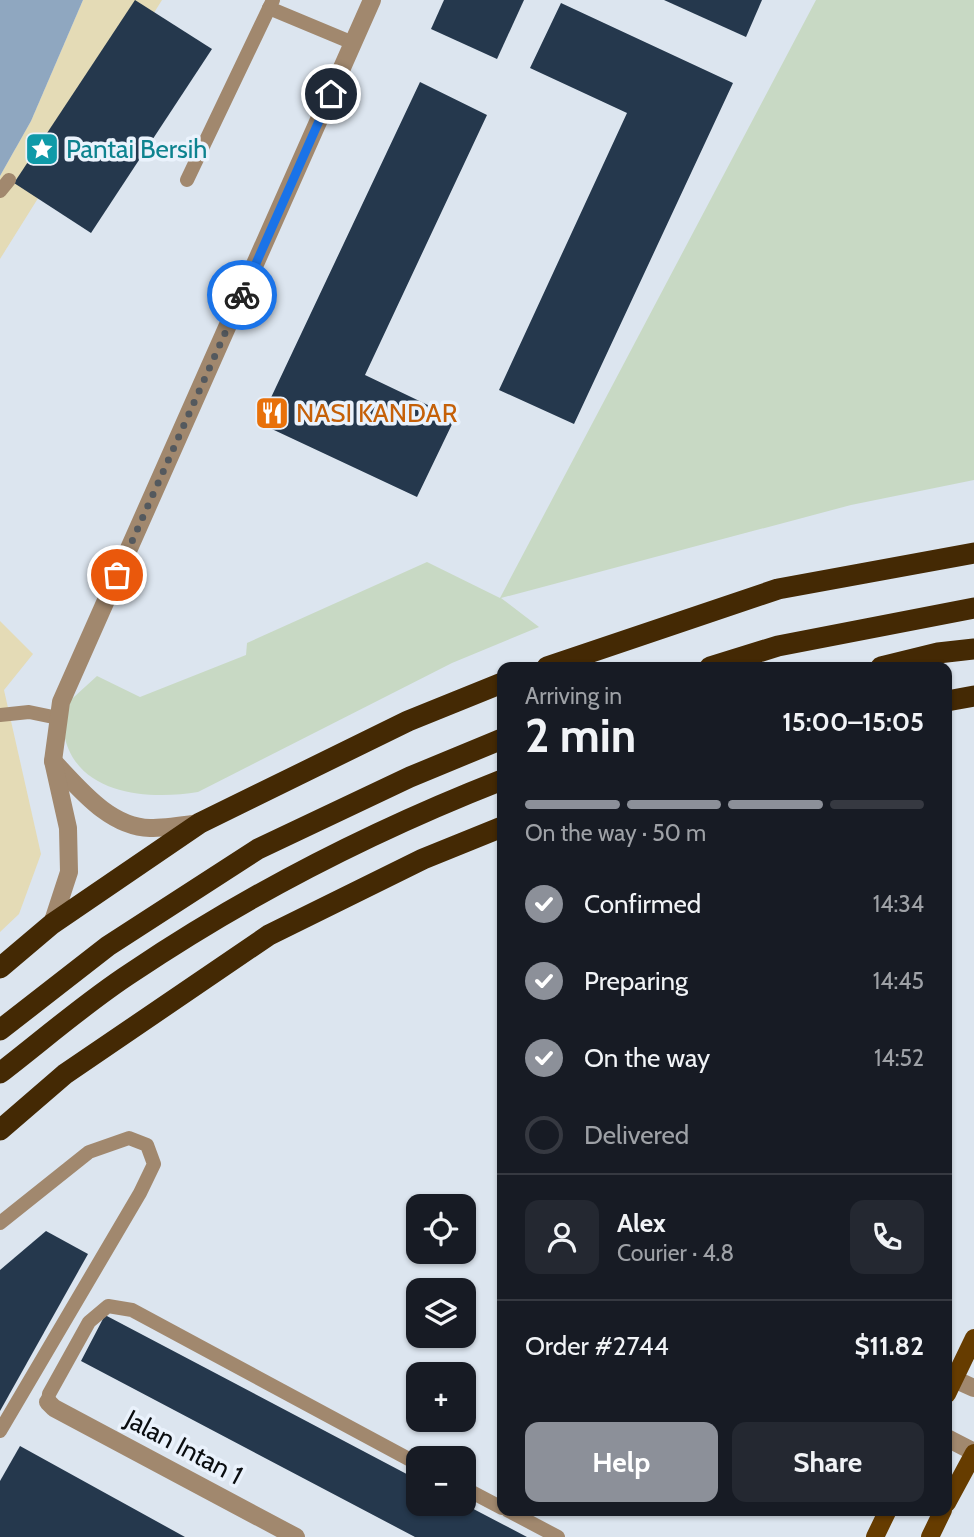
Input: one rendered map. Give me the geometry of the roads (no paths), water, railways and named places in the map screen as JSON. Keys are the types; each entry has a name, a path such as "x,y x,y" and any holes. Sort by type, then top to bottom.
{"highway":[{"path":"562,662 778,589 974,553"},
{"path":"726,662 778,646 974,608"},
{"path":"901,662 938,653 974,649"},
{"path":"0,968 52,924 200,823 408,721 497,685"},
{"path":"952,700 974,696"},
{"path":"0,1030 108,946 258,849 410,777 497,740"},
{"path":"0,1073 129,974 284,879 425,811 497,782"},
{"path":"0,1130 65,1074 269,935 423,859 497,829"}],"main road":[{"path":"952,1384 974,1338"},
{"path":"952,1494 974,1452"},
{"path":"875,1537 885,1516"},
{"path":"930,1537 940,1516"}],"street":[{"path":"52,924 69,872 68,828 53,761 61,702 372,0"},
{"path":"53,761 96,807 123,820 148,828 200,823"},
{"path":"952,1386 974,1388"},
{"name":"Jalan Intan 1","path":"48,1402 54,1408 296,1537"},
{"path":"952,1441 974,1452"}],"lane":[{"path":"187,180 271,4 353,43"},
{"path":"0,716 29,712 58,718"},
{"path":"0,1223 89,1152 129,1138 147,1145 154,1164 140,1193 0,1431"},
{"path":"48,1402 49,1394 89,1322 108,1306 132,1310 406,1458"},
{"path":"476,1494 497,1505"},
{"path":"518,1516 558,1537"}],"water":[{"path":"0,0 83,0 31,121 0,176"}],"place":[{"name":"Pantai Bersih","path":"42,149"},
{"name":"NASI KANDAR","path":"272,413"}]}
